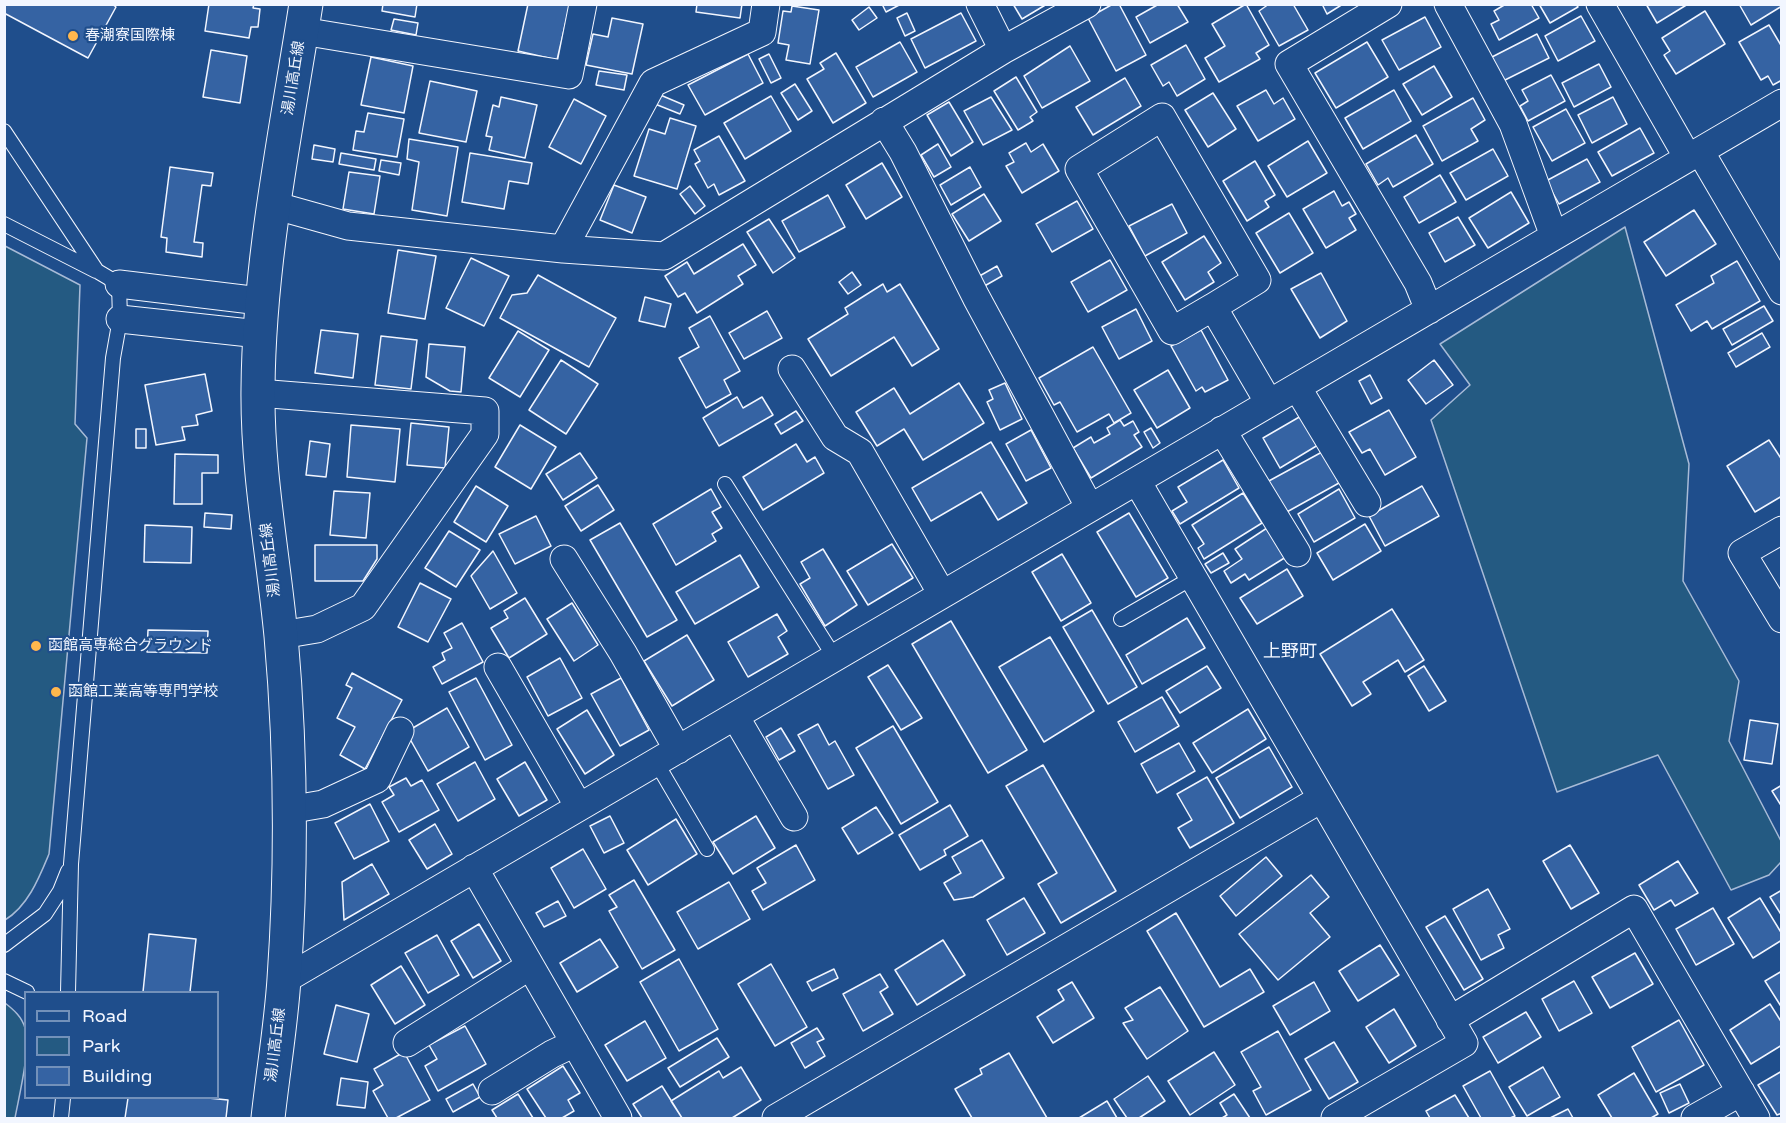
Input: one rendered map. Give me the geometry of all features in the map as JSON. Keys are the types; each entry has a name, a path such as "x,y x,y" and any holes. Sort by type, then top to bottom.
{"street":[{"path":"304,17 569,75 583,4"},
{"path":"563,249 653,83 762,32 766,4"},
{"path":"980,4 1003,50"},
{"path":"273,205 348,226 563,249 664,256 1003,50 1087,4"},
{"path":"1388,4 1289,64 1418,284 1429,310"},
{"path":"1449,4 1513,124 1554,236"},
{"path":"1600,4 1782,291"},
{"name":"湯川高丘線","path":"268,1119 284,980 288,765 280,635 260,468 259,334 273,205 304,17"},
{"path":"284,980 1782,103"},
{"path":"1162,117 1257,280 1213,307 1172,331 1078,169 1162,117"},
{"path":"884,121 903,152 976,297 1090,508"},
{"path":"108,278 261,301"},
{"path":"1213,307 1269,403"},
{"path":"120,319 259,334"},
{"path":"792,369 835,437 860,452 942,594"},
{"path":"1297,387 1366,503"},
{"path":"258,393 485,411 485,434 363,608 317,629 280,635"},
{"path":"1222,430 1297,553"},
{"path":"1137,481 1464,1043 1342,1117"},
{"path":"1782,530 1742,553 1782,619"},
{"path":"564,559 622,653 667,756"},
{"path":"498,667 579,807"},
{"path":"735,716 794,817"},
{"path":"288,810 323,804 377,779 400,731"},
{"path":"776,1119 1321,800"},
{"path":"474,868 618,1119"},
{"path":"1450,1020 1634,909 1756,1119"},
{"path":"407,1043 530,966"},
{"path":"492,1091 552,1054 575,1043"},
{"path":"1695,1119 1741,1092"}],"lane":[{"path":"4,131 108,278 120,319 113,358 71,864 69,991"},
{"path":"4,224 108,278"},
{"path":"725,484 835,658"},
{"path":"1121,619 1192,578"},
{"path":"667,756 707,849"},
{"path":"4,945 45,914 60,891 71,864"},
{"path":"4,981 24,991"},
{"path":"61,1119 63,1099"}],"green space":[{"path":"1625,227 1689,464 1683,581 1739,681 1729,741 1781,841 1781,862 1769,875 1731,890 1658,755 1557,792 1431,420 1470,385 1440,344"},
{"name":"函館高専総合グラウンド","path":"5,246 80,285 75,424 87,438 49,854 37,882 26,899 5,920"},
{"path":"5,1003 22,1020 24,1025 24,1073 15,1118 5,1118"}],"building":[{"name":"春潮寮国際棟","path":"4,4 112,4 116,7 88,58 4,13"},
{"path":"209,4 254,4 253,8 260,9 258,27 251,27 249,38 205,31"},
{"path":"383,4 417,4 415,17 382,11"},
{"path":"528,4 570,4 557,60 518,51"},
{"path":"697,4 742,4 740,18 696,12"},
{"path":"882,4 901,4 886,12"},
{"path":"1013,4 1047,4 1022,19"},
{"path":"1113,4 1119,4 1146,55 1116,71 1088,18"},
{"path":"1159,4 1177,4 1188,22 1150,43 1136,17"},
{"path":"1246,4 1269,45 1256,53 1260,59 1219,82 1205,58 1225,46 1212,24"},
{"path":"1269,4 1293,4 1308,30 1279,46 1259,11"},
{"path":"1322,4 1343,4 1327,14"},
{"path":"1506,4 1531,4 1539,18 1499,40 1491,24 1499,20 1494,11"},
{"path":"1539,4 1576,4 1578,7 1550,23"},
{"path":"1646,4 1688,4 1657,23"},
{"path":"1739,4 1782,4 1782,6 1751,25"},
{"path":"792,6 819,10 810,64 786,60 789,45 778,43 783,11 791,12"},
{"path":"869,7 877,18 859,30 852,20"},
{"path":"1705,11 1725,44 1676,74 1664,55 1670,51 1662,38"},
{"path":"907,13 915,31 905,36 897,18"},
{"path":"961,13 976,41 925,68 911,39"},
{"path":"1581,16 1595,41 1558,61 1545,36"},
{"path":"1425,17 1441,47 1399,70 1382,40"},
{"path":"612,18 643,24 632,74 586,65 593,34 608,37"},
{"path":"394,19 418,23 416,35 391,30"},
{"path":"1769,25 1782,47 1782,80 1773,85 1768,76 1761,80 1739,42"},
{"path":"1537,34 1549,58 1501,82 1490,58"},
{"path":"900,42 917,72 873,97 856,67"},
{"path":"1367,42 1388,77 1336,108 1315,73"},
{"path":"1186,45 1205,79 1177,96 1169,82 1163,86 1151,65"},
{"path":"1070,46 1090,81 1042,108 1024,76"},
{"path":"211,50 247,56 240,103 203,97"},
{"path":"836,53 866,103 833,123 807,79 824,69 820,63"},
{"path":"748,54 763,83 705,115 688,85"},
{"path":"769,54 781,78 771,83 759,59"},
{"path":"371,57 413,66 404,113 361,105"},
{"path":"1599,64 1611,87 1574,107 1562,83"},
{"path":"1434,66 1452,97 1422,115 1403,84"},
{"path":"599,71 627,75 624,90 596,85"},
{"path":"1551,75 1565,101 1528,121 1520,106 1528,101 1522,90"},
{"path":"1016,77 1037,112 1030,117 1033,121 1018,130 994,91"},
{"path":"1125,78 1141,106 1093,135 1076,107"},
{"path":"430,81 477,91 466,142 419,133"},
{"path":"795,84 812,111 798,120 781,93"},
{"path":"1266,90 1274,104 1283,98 1295,119 1258,141 1237,106"},
{"path":"1394,90 1411,121 1363,149 1345,118"},
{"path":"1213,93 1236,129 1208,147 1185,110"},
{"path":"658,94 684,105 680,114 655,104"},
{"path":"771,96 791,131 745,159 724,123"},
{"path":"501,97 537,105 525,158 489,150 492,137 486,136 493,105 499,107"},
{"path":"991,97 1012,130 983,145 964,111"},
{"path":"1613,97 1627,124 1592,143 1578,115"},
{"path":"1473,98 1485,120 1471,129 1478,141 1442,161 1423,126"},
{"path":"574,99 606,116 581,164 549,147"},
{"path":"949,102 973,142 951,156 927,115"},
{"path":"1566,109 1585,143 1552,161 1533,127"},
{"path":"368,113 404,119 397,157 353,150 356,131 364,132"},
{"path":"670,118 696,126 677,189 634,176 649,129 665,134"},
{"path":"1640,128 1654,153 1612,176 1598,152"},
{"path":"1416,135 1433,164 1393,187 1388,178 1378,185 1366,164"},
{"path":"719,136 745,181 719,195 714,184 708,188 695,164 700,161 694,150"},
{"path":"409,139 458,147 447,216 412,210 419,162 407,159"},
{"path":"1308,141 1327,173 1287,197 1268,166"},
{"path":"1026,143 1031,152 1043,144 1059,171 1022,193 1006,166 1014,162 1009,153"},
{"path":"938,144 951,167 934,177 921,155"},
{"path":"314,145 335,149 333,162 312,159"},
{"path":"1493,149 1508,176 1466,200 1450,173"},
{"path":"341,153 376,159 374,170 339,164"},
{"path":"470,153 532,163 528,184 509,181 504,209 462,202"},
{"path":"1587,159 1600,182 1559,204 1546,181"},
{"path":"381,160 401,163 399,175 379,171"},
{"path":"1255,161 1275,195 1265,201 1269,207 1247,221 1223,181"},
{"path":"882,163 902,197 866,219 846,185"},
{"path":"170,167 213,173 211,186 202,185 194,242 203,243 202,257 166,252 167,238 161,237"},
{"path":"970,167 981,187 951,205 940,185"},
{"path":"349,172 380,176 374,214 343,209"},
{"path":"1440,175 1456,202 1419,223 1404,197"},
{"path":"614,185 646,197 632,233 600,220"},
{"path":"690,186 705,206 695,214 680,194"},
{"path":"1334,191 1342,206 1349,202 1356,214 1349,218 1356,230 1326,248 1303,209"},
{"path":"1511,192 1529,223 1488,248 1469,218"},
{"path":"984,194 1001,221 969,241 952,214"},
{"path":"828,195 845,227 799,252 782,221"},
{"path":"1077,201 1093,229 1052,252 1036,224"},
{"path":"1172,204 1187,233 1145,256 1129,226"},
{"path":"1694,210 1716,244 1666,276 1644,242"},
{"path":"1289,213 1313,253 1280,273 1256,233"},
{"path":"1458,217 1475,245 1445,262 1429,233"},
{"path":"769,219 795,258 773,273 747,232"},
{"path":"1204,236 1221,263 1208,272 1214,282 1185,300 1162,262"},
{"path":"743,244 756,265 738,276 743,284 697,313 685,293 678,297 665,276 687,262 694,274"},
{"path":"398,250 436,256 425,319 388,313"},
{"path":"471,258 509,276 484,326 446,308"},
{"path":"1110,260 1127,290 1088,312 1071,282"},
{"path":"1737,261 1760,301 1712,329 1707,321 1691,331 1676,305 1714,283 1711,276"},
{"path":"997,266 1002,276 981,288 976,278"},
{"path":"852,272 861,285 848,294 839,282"},
{"path":"1321,273 1347,321 1320,338 1291,289"},
{"path":"538,275 616,318 589,367 500,318 512,295 527,293"},
{"path":"883,284 887,292 900,284 939,349 912,366 894,337 831,376 808,339 848,314 845,308"},
{"path":"645,297 671,304 665,327 639,321"},
{"path":"1764,306 1773,321 1732,345 1723,329"},
{"path":"1136,309 1152,341 1119,359 1102,327"},
{"path":"767,311 782,338 744,359 729,333"},
{"path":"710,316 740,371 724,380 731,394 706,408 679,358 699,347 689,328"},
{"path":"321,330 358,334 353,378 315,373"},
{"path":"1201,330 1228,380 1205,392 1202,387 1196,391 1171,346"},
{"path":"518,331 549,350 520,397 489,378"},
{"path":"1762,333 1770,347 1736,367 1728,353"},
{"path":"381,336 417,340 411,389 375,385"},
{"path":"429,344 465,347 461,392 450,391 426,377"},
{"path":"1093,347 1131,413 1114,423 1109,414 1077,432 1060,402 1054,405 1039,378"},
{"path":"561,360 598,384 566,434 529,410"},
{"path":"1434,360 1453,385 1426,404 1408,380"},
{"path":"1168,370 1190,408 1157,428 1134,390"},
{"path":"205,374 212,411 196,415 198,425 182,427 185,440 156,445 145,385"},
{"path":"1370,375 1382,398 1371,404 1359,381"},
{"path":"959,383 984,423 923,460 904,429 877,446 856,412 894,388 910,414"},
{"path":"1005,383 1022,419 1000,430 987,402 993,399 989,390"},
{"path":"737,397 743,408 762,397 773,415 719,446 703,418"},
{"path":"1389,410 1416,457 1385,475 1370,449 1362,453 1349,432"},
{"path":"796,411 803,421 781,434 775,424"},
{"path":"1301,416 1318,445 1280,468 1263,438"},
{"path":"1120,420 1124,426 1133,421 1139,432 1134,435 1142,447 1091,478 1073,448 1091,437 1094,443 1110,434 1107,428"},
{"path":"411,423 449,427 445,468 407,465"},
{"path":"351,425 400,429 395,482 347,477"},
{"path":"520,425 556,447 531,489 495,467"},
{"path":"1151,428 1160,443 1153,448 1144,432"},
{"path":"136,429 146,429 146,448 136,448"},
{"path":"1031,430 1051,468 1026,481 1006,444"},
{"path":"1769,440 1782,460 1782,496 1755,512 1727,466"},
{"path":"310,441 330,444 326,477 306,475"},
{"path":"991,442 1027,503 998,520 981,492 931,521 912,488"},
{"path":"796,444 807,462 815,457 824,473 763,510 743,477"},
{"path":"1322,452 1339,483 1285,513 1267,482"},
{"path":"580,453 597,478 563,500 546,474"},
{"path":"175,454 218,455 218,473 202,473 202,504 174,504"},
{"path":"1223,460 1239,488 1180,524 1172,511 1187,502 1178,487"},
{"path":"598,485 614,510 581,531 565,506"},
{"path":"476,486 508,506 486,542 454,522"},
{"path":"1422,486 1439,516 1385,546 1369,516"},
{"path":"711,489 721,507 712,512 722,528 712,534 716,541 676,565 653,524"},
{"path":"1339,489 1355,518 1314,542 1298,514"},
{"path":"334,491 370,493 366,538 330,535"},
{"path":"1243,493 1262,523 1204,559 1198,548 1204,544 1192,525"},
{"path":"205,513 232,515 231,529 204,527"},
{"path":"1129,513 1168,578 1136,597 1097,532"},
{"path":"536,516 551,546 515,564 499,534"},
{"path":"620,523 677,620 647,637 590,540"},
{"path":"1365,524 1381,551 1333,580 1317,553"},
{"path":"145,525 192,527 191,563 144,562"},
{"path":"1267,528 1286,557 1249,580 1245,574 1231,583 1224,571 1242,559 1235,549"},
{"path":"449,531 480,550 456,587 425,568"},
{"path":"892,544 913,578 868,605 847,571"},
{"path":"315,545 377,545 377,559 363,581 315,581"},
{"path":"823,549 857,605 825,626 800,584 810,578 801,562"},
{"path":"493,551 517,593 490,609 471,576"},
{"path":"1223,553 1229,563 1211,573 1205,564"},
{"path":"1062,554 1091,603 1061,621 1032,572"},
{"path":"740,555 759,587 695,624 676,592"},
{"path":"1287,569 1303,596 1257,624 1240,598"},
{"path":"420,583 451,599 428,642 398,627"},
{"path":"525,598 547,634 509,658 491,628 508,618 504,611"},
{"path":"572,603 598,645 574,661 547,619"},
{"path":"1392,609 1424,660 1405,672 1398,660 1363,682 1371,694 1352,706 1320,654"},
{"path":"1092,610 1137,687 1108,704 1063,627"},
{"path":"777,614 787,631 778,637 788,654 748,677 728,642"},
{"path":"1187,618 1205,648 1142,684 1126,655"},
{"path":"951,621 1027,750 988,773 912,644"},
{"path":"462,623 483,662 442,684 433,667 445,660 442,653 452,648 444,633"},
{"path":"148,630 208,631 207,653 147,652"},
{"path":"687,635 714,680 672,706 644,661"},
{"path":"1050,637 1094,711 1044,742 999,667"},
{"path":"560,658 582,698 548,716 527,677"},
{"path":"888,665 922,718 901,730 868,677"},
{"path":"1207,666 1221,688 1180,713 1166,691"},
{"path":"1424,666 1446,701 1429,711 1408,676"},
{"path":"352,673 402,700 365,769 340,755 355,727 337,718 352,688 346,685"},
{"path":"476,678 512,745 485,760 449,692"},
{"path":"621,678 649,730 620,746 591,694"},
{"path":"1162,697 1179,726 1135,752 1118,722"},
{"path":"447,708 469,747 428,771 406,732"},
{"path":"1248,709 1266,739 1212,773 1193,743"},
{"path":"587,710 614,755 585,774 557,729"},
{"path":"1750,720 1778,724 1772,764 1744,760"},
{"path":"818,724 829,745 835,741 854,775 828,789 798,735"},
{"path":"893,726 938,802 901,824 856,748"},
{"path":"781,728 795,751 779,760 766,737"},
{"path":"1179,743 1195,771 1157,793 1141,764"},
{"path":"1269,747 1292,787 1240,818 1216,778"},
{"path":"475,762 495,799 458,821 437,784"},
{"path":"525,762 547,800 519,816 497,779"},
{"path":"1043,765 1116,891 1061,923 1038,884 1057,873 1006,786"},
{"path":"1207,777 1234,823 1190,848 1178,828 1192,820 1177,794"},
{"path":"406,778 411,786 422,780 439,810 399,832 382,802 394,795 389,787"},
{"path":"1782,785 1782,807 1772,791"},
{"path":"370,804 389,841 354,859 335,823"},
{"path":"950,805 968,836 944,850 946,855 920,870 899,835"},
{"path":"876,807 893,833 858,854 842,828"},
{"path":"610,816 624,843 604,853 590,826"},
{"path":"756,816 775,848 733,874 713,842"},
{"path":"676,819 697,854 648,885 627,850"},
{"path":"435,824 452,854 427,869 409,840"},
{"path":"982,840 1004,878 973,897 954,900 944,883 961,873 952,857"},
{"path":"796,845 815,880 763,910 752,891 766,883 757,868"},
{"path":"1570,845 1599,893 1571,909 1543,861"},
{"path":"583,849 606,889 574,908 551,868"},
{"path":"1266,857 1282,876 1236,916 1220,896"},
{"path":"1678,861 1698,893 1675,906 1671,900 1654,910 1639,885"},
{"path":"372,864 389,894 344,920 342,882"},
{"path":"1311,875 1329,897 1310,913 1330,937 1278,980 1239,934"},
{"path":"634,880 675,950 642,969 609,911 617,907 609,895"},
{"path":"729,882 750,919 698,949 677,912"},
{"path":"1488,889 1510,929 1498,935 1504,948 1481,960 1453,909"},
{"path":"1782,890 1782,916 1770,897"},
{"path":"1024,898 1045,933 1007,955 987,920"},
{"path":"1760,898 1782,934 1782,940 1753,958 1728,918"},
{"path":"558,901 566,916 544,927 536,913"},
{"path":"1713,908 1734,944 1696,965 1676,929"},
{"path":"1176,913 1220,987 1250,969 1264,992 1204,1027 1147,931"},
{"path":"1445,916 1483,979 1464,990 1426,927"},
{"path":"479,924 501,961 473,978 451,941"},
{"path":"149,934 196,939 190,991 143,991"},
{"path":"437,935 459,975 428,993 405,953"},
{"path":"600,939 618,967 577,992 560,963"},
{"path":"943,940 965,975 917,1005 895,970"},
{"path":"1380,945 1399,975 1358,1001 1339,971"},
{"path":"1635,953 1653,984 1610,1008 1592,977"},
{"path":"679,959 718,1029 679,1051 640,982"},
{"path":"771,964 807,1027 775,1046 738,984"},
{"path":"401,966 425,1005 395,1024 371,985"},
{"path":"834,969 838,978 812,991 807,982"},
{"path":"1782,971 1782,1008 1765,981"},
{"path":"880,974 888,987 880,992 893,1014 863,1031 843,994"},
{"path":"1574,981 1592,1013 1559,1031 1542,999"},
{"path":"1072,982 1094,1018 1053,1043 1037,1017 1064,1000 1058,990"},
{"path":"1314,982 1330,1011 1290,1035 1273,1006"},
{"path":"1160,987 1188,1031 1147,1059 1123,1023 1133,1020 1125,1008"},
{"path":"1770,1004 1782,1023 1782,1045 1751,1064 1730,1030"},
{"path":"336,1005 369,1014 357,1062 324,1054"},
{"path":"1394,1009 1416,1046 1389,1063 1366,1027"},
{"path":"1526,1012 1541,1037 1498,1063 1483,1037"},
{"path":"1679,1020 1704,1065 1656,1092 1632,1047"},
{"path":"645,1021 666,1058 627,1081 605,1045"},
{"path":"465,1026 486,1064 438,1091 425,1066 437,1059 429,1045"},
{"path":"817,1028 824,1039 817,1042 825,1056 805,1068 791,1043"},
{"path":"1278,1031 1311,1090 1266,1115 1253,1091 1261,1087 1241,1052"},
{"path":"717,1038 729,1057 680,1087 668,1068"},
{"path":"1334,1042 1358,1082 1329,1099 1305,1059"},
{"path":"404,1052 430,1100 396,1118 388,1118 373,1091 383,1085 374,1069"},
{"path":"1214,1052 1235,1085 1190,1115 1168,1081"},
{"path":"1009,1053 1047,1118 972,1118 955,1089 982,1074 980,1069"},
{"path":"563,1066 580,1093 568,1100 574,1111 562,1118 546,1118 527,1089"},
{"path":"741,1067 761,1100 732,1118 682,1118 671,1101 719,1071 723,1078"},
{"path":"1543,1067 1560,1097 1527,1116 1509,1087"},
{"path":"1490,1071 1515,1116 1481,1118 1463,1086"},
{"path":"1782,1071 1782,1113 1777,1115 1758,1085"},
{"path":"1634,1073 1658,1114 1651,1118 1612,1118 1598,1095"},
{"path":"1148,1076 1165,1101 1139,1118 1127,1118 1114,1099"},
{"path":"341,1078 368,1082 365,1108 337,1105"},
{"path":"473,1084 480,1097 453,1112 446,1099"},
{"path":"1680,1084 1689,1103 1669,1113 1660,1093"},
{"path":"662,1086 682,1118 642,1118 633,1104"},
{"path":"518,1094 533,1118 497,1118 492,1110"},
{"path":"1234,1094 1250,1118 1222,1118 1227,1115 1220,1103"},
{"path":"1455,1095 1469,1118 1430,1118 1426,1111"},
{"path":"128,1099 228,1100 226,1118 125,1118"},
{"path":"1107,1101 1117,1118 1079,1118"},
{"path":"1568,1109 1573,1118 1550,1118"}],"place":[{"name":"春潮寮国際棟","path":"73,36"},
{"name":"函館高専総合グラウンド","path":"36,646"},
{"name":"函館工業高等専門学校","path":"56,692"}],"district":[{"name":"上野町","path":"1290,652"}]}
